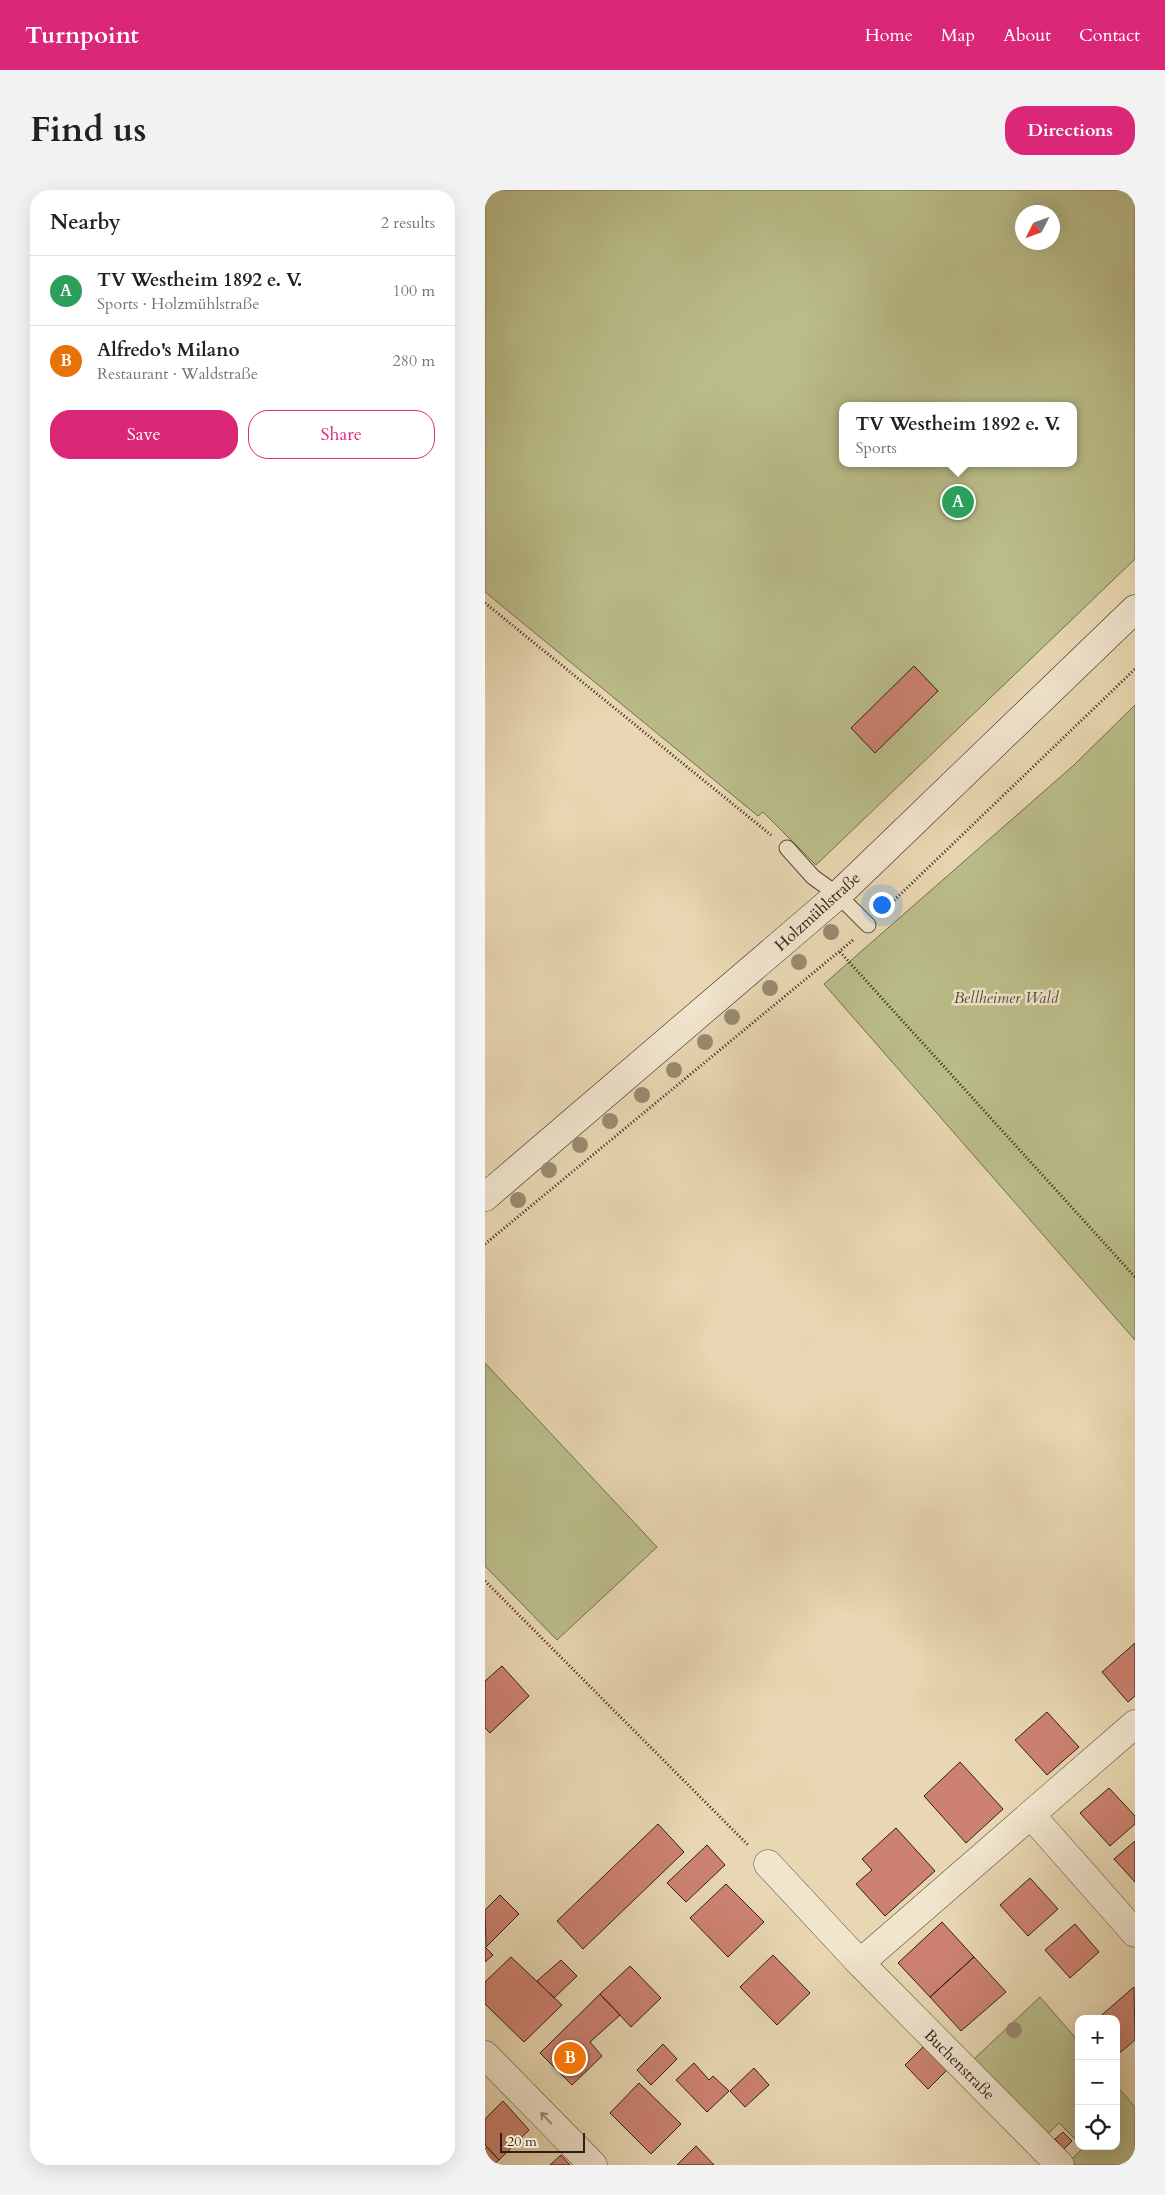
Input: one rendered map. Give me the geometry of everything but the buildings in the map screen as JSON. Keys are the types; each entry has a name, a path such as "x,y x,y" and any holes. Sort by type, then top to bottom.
{"street":[{"name":"Holzmühlstraße","path":"485,1197 838,894 1135,610"},
{"path":"860,1963 1135,1724"},
{"path":"1031,1815 1135,1933"},
{"name":"Buchenstraße","path":"768,1864 860,1963 1060,2165"},
{"path":"486,2059 593,2165"}],"lane":[{"path":"787,848 813,877 838,894 868,925"}],"path":[{"path":"485,603 787,848"},
{"path":"485,1244 840,952 1135,669"},
{"path":"840,952 1135,1277"},
{"path":"485,1581 768,1864"}],"green space":[{"path":"485,190 1135,190 1135,559 816,865 763,812 758,816 485,592"},
{"name":"Bellheimer Wald","path":"1135,705 1135,1340 824,984 1074,765"},
{"path":"485,1363 657,1547 557,1640 485,1566"},
{"path":"1040,1997 1075,2037 1075,2139 1059,2123 1047,2135 974,2059"},
{"path":"1120,2090 1135,2107 1135,2165 1076,2165 1071,2160 1081,2150 1120,2150"}],"place":[{"name":"TV Westheim 1892 e. V.","path":"958,502"},
{"name":"Alfredo's Milano","path":"570,2058"}]}
